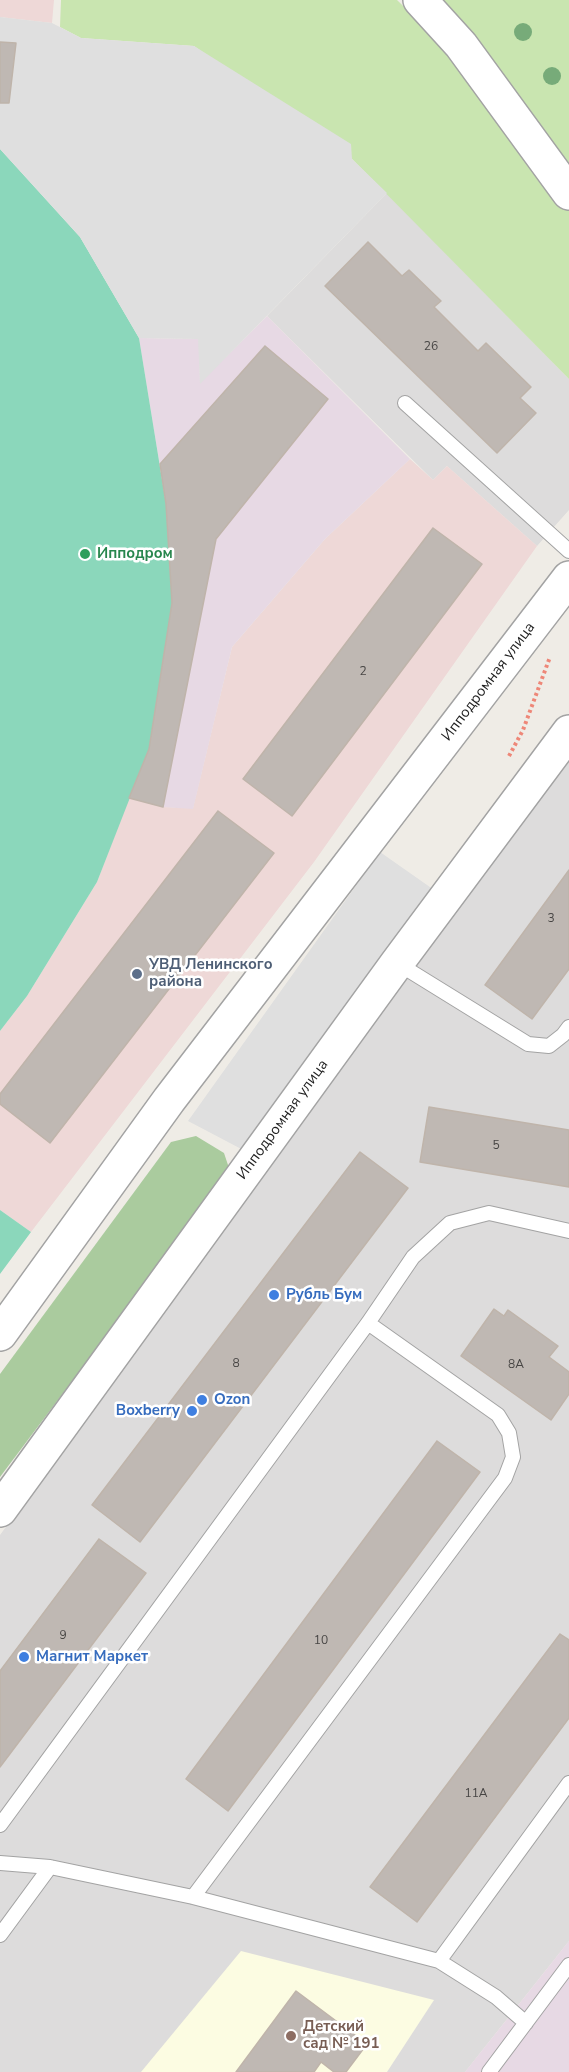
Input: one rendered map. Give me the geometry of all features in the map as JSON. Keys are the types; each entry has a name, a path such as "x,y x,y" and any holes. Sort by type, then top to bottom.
{"street":[{"path":"420,0 460,45 569,193"},
{"name":"Ипподромная улица","path":"0,1334 169,1100 569,578"},
{"name":"Ипподромная улица","path":"0,1510 397,963 569,732"}],"lane":[{"path":"405,404 569,551"},
{"path":"397,963 528,1044 549,1046 569,1027"},
{"path":"0,1825 368,1323 413,1257 450,1223 489,1213 569,1231"},
{"path":"193,1897 505,1478 513,1457 509,1433 498,1415 368,1323"},
{"path":"439,1960 569,1783"},
{"path":"0,1863 50,1867 193,1897 439,1960 496,1997 526,2023"},
{"path":"0,1935 50,1867"},
{"path":"489,2072 569,1965"}],"path":[{"path":"523,730 553,648"}],"shaded area":[{"path":"0,0 54,0 52,23 0,17"},
{"path":"0,17 52,23 81,38 194,46 351,144 352,159 387,193 200,384 198,339 139,338 80,237 0,149"},
{"path":"387,193 569,379 569,510 537,546 447,466 433,480 267,316"},
{"path":"267,316 410,459 325,539 232,647 193,809 163,807 129,798 149,749 166,504 139,338 199,339 200,383"},
{"path":"410,459 433,480 447,466 537,546 314,862 31,1232 0,1210 0,1031 27,996 97,882 129,798 163,807 193,808 232,647 325,539"},
{"path":"569,758 569,1941 465,2072 0,2072 0,1535"},
{"path":"380,852 437,892 247,1152 188,1121"},
{"path":"569,1941 569,2072 465,2072 508,2018"},
{"name":"Детский сад № 191","path":"241,1951 434,2000 387,2072 141,2072"}],"green space":[{"path":"61,0 397,0 450,52 569,209 569,379 352,159 194,46 81,38 60,27"},
{"path":"439,0 569,0 569,177"},
{"name":"Ипподром","path":"0,149 80,237 139,338 166,504 172,603 149,749 97,882 27,996 0,1031"},
{"path":"196,1136 224,1153 230,1171 0,1477 0,1374 171,1142"},
{"path":"0,1210 31,1232 0,1274"}],"building":[{"path":"0,42 16,43 9,103 0,103"},
{"path":"368,242 402,276 409,270 441,301 434,307 478,351 486,343 531,387 520,398 536,413 497,453 325,286"},
{"path":"265,346 328,399 216,539 163,807 129,798 149,749 172,603 166,504 160,464"},
{"path":"433,528 482,564 292,816 243,779"},
{"name":"УВД Ленинского района","path":"218,811 274,853 50,1143 0,1104 0,1094"},
{"path":"569,870 569,969 532,1019 485,985"},
{"path":"429,1107 569,1130 569,1187 420,1162"},
{"path":"360,1152 408,1188 140,1542 92,1505"},
{"path":"494,1309 504,1316 508,1310 558,1346 549,1357 569,1372 569,1394 551,1420 461,1356"},
{"path":"437,1441 480,1472 228,1811 186,1779"},
{"path":"99,1539 146,1573 0,1767 0,1671"},
{"path":"560,1634 569,1640 569,1718 417,1922 370,1887"},
{"path":"296,1991 367,2044 346,2072 334,2072 321,2062 314,2072 236,2072"}],"place":[{"name":"Ипподром","path":"85,554"},
{"name":"УВД Ленинского района","path":"137,974"},
{"name":"Рубль Бум","path":"274,1295"},
{"name":"Ozon","path":"202,1400"},
{"name":"Boxberry","path":"192,1411"},
{"name":"Магнит Маркет","path":"24,1657"},
{"name":"Детский сад № 191","path":"291,2036"}]}
